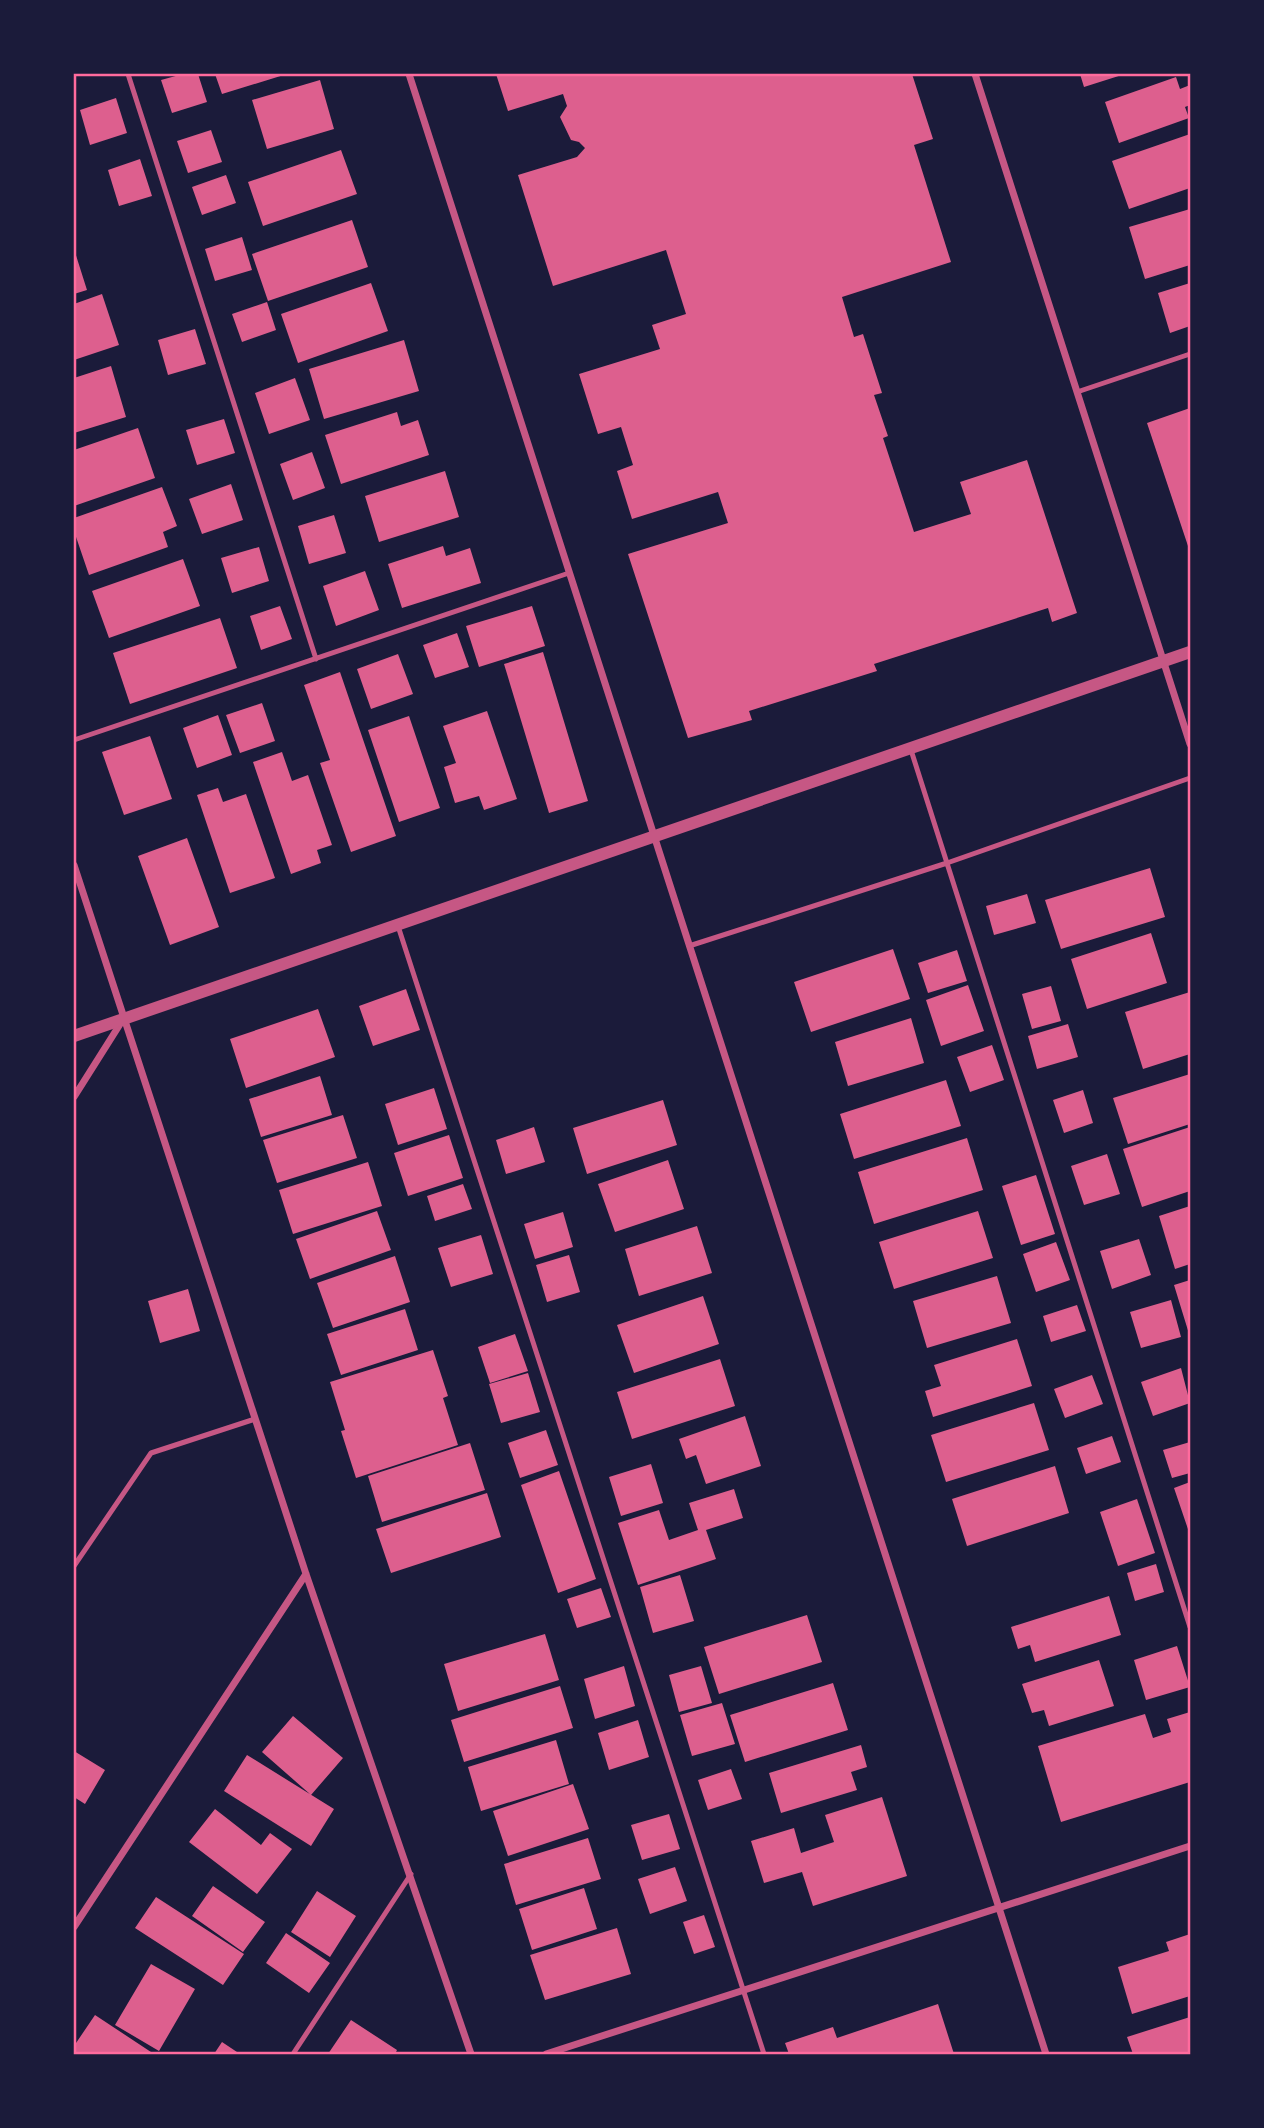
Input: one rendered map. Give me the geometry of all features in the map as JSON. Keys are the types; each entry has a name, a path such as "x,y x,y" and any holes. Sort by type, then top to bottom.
{"street":[{"path":"410,74 1046,2054"},
{"path":"975,74 1191,744"},
{"path":"74,1036 1191,652"},
{"path":"74,864 306,1574 471,2054"},
{"path":"74,1097 124,1019"},
{"path":"74,1927 306,1574"},
{"path":"546,2054 1191,1846"}],"lane":[{"path":"128,74 316,659"},
{"path":"1077,392 1191,354"},
{"path":"74,740 569,573"},
{"path":"910,748 1191,1627"},
{"path":"689,946 947,863 1191,778"},
{"path":"398,925 764,2054"},
{"path":"74,1566 151,1453 255,1419"},
{"path":"293,2054 411,1874"}],"building":[{"path":"183,74 198,74 207,102 172,113 161,80"},
{"path":"215,74 287,74 222,94"},
{"path":"496,74 912,74 933,139 914,145 951,262 842,297 854,337 863,334 882,393 874,395 888,436 883,438 914,532 971,514 960,482 1027,460 1077,613 1052,622 1048,608 874,664 877,671 749,711 752,720 688,738 628,554 728,523 718,492 632,519 617,471 633,465 621,427 598,434 579,374 660,349 652,325 686,314 666,250 553,286 518,175 577,157 585,148 579,142 571,140 560,117 567,106 563,94 508,111"},
{"path":"1080,74 1125,74 1084,87"},
{"path":"1176,77 1180,89 1190,85 1190,105 1185,107 1189,118 1119,143 1105,102"},
{"path":"320,80 334,129 267,149 252,100"},
{"path":"116,98 127,133 90,145 80,110"},
{"path":"211,130 222,162 188,173 177,141"},
{"path":"1190,134 1190,188 1129,209 1112,161"},
{"path":"341,150 357,194 263,226 248,182"},
{"path":"140,159 152,196 119,206 108,170"},
{"path":"226,175 236,203 202,215 192,187"},
{"path":"1190,209 1190,265 1145,279 1129,227"},
{"path":"352,220 368,267 268,301 252,254"},
{"path":"242,237 252,270 215,281 205,249"},
{"path":"74,249 87,290 74,294"},
{"path":"371,283 388,331 298,363 281,314"},
{"path":"1190,283 1190,326 1170,333 1158,293"},
{"path":"102,294 119,345 74,360 74,304"},
{"path":"267,302 276,330 242,342 232,314"},
{"path":"195,329 206,364 168,375 158,340"},
{"path":"404,340 419,391 324,419 309,369"},
{"path":"111,366 126,417 74,433 74,378"},
{"path":"295,378 310,420 269,434 255,393"},
{"path":"1190,408 1190,552 1147,423"},
{"path":"397,412 401,426 418,420 429,455 341,484 325,435"},
{"path":"224,419 235,453 197,465 186,430"},
{"path":"138,428 155,478 74,506 74,450"},
{"path":"312,452 325,488 293,500 280,464"},
{"path":"445,471 459,517 379,542 365,496"},
{"path":"231,484 243,520 202,534 189,499"},
{"path":"162,487 177,526 163,532 168,547 89,575 74,531 74,518"},
{"path":"334,515 346,553 309,564 298,526"},
{"path":"443,546 446,556 470,548 481,583 402,608 388,564"},
{"path":"259,547 269,581 232,593 221,558"},
{"path":"183,559 200,606 109,638 92,591"},
{"path":"365,571 379,610 336,626 323,586"},
{"path":"280,606 292,639 261,650 250,616"},
{"path":"532,606 545,646 479,667 466,626"},
{"path":"220,618 237,668 130,704 113,653"},
{"path":"457,633 469,667 435,678 423,645"},
{"path":"543,652 588,801 549,813 504,664"},
{"path":"398,654 413,694 371,709 357,669"},
{"path":"340,672 396,836 351,852 320,763 330,760 304,685"},
{"path":"262,703 275,741 240,753 226,715"},
{"path":"487,711 517,799 484,810 479,796 455,803 444,767 456,763 443,726"},
{"path":"218,715 232,755 197,768 183,728"},
{"path":"409,716 440,808 399,822 368,730"},
{"path":"150,736 172,799 124,815 102,752"},
{"path":"282,752 292,781 308,775 332,845 317,850 321,863 291,874 253,762"},
{"path":"218,788 223,802 246,794 275,878 230,893 197,795"},
{"path":"187,838 219,927 170,945 138,856"},
{"path":"1150,868 1165,917 1061,949 1045,900"},
{"path":"1027,894 1036,923 994,935 986,906"},
{"path":"1151,933 1167,983 1087,1009 1071,959"},
{"path":"893,949 910,999 811,1032 794,982"},
{"path":"957,950 967,981 928,993 918,963"},
{"path":"968,985 984,1031 941,1046 926,1000"},
{"path":"1051,986 1061,1021 1032,1029 1022,994"},
{"path":"406,989 420,1030 373,1046 359,1006"},
{"path":"1190,992 1190,1054 1143,1069 1125,1012"},
{"path":"318,1009 335,1057 246,1088 230,1039"},
{"path":"911,1018 924,1063 848,1086 835,1042"},
{"path":"1068,1024 1078,1057 1037,1069 1028,1036"},
{"path":"992,1045 1004,1080 970,1092 957,1057"},
{"path":"1190,1074 1190,1124 1128,1144 1113,1098"},
{"path":"320,1076 332,1115 261,1137 249,1099"},
{"path":"946,1080 961,1126 854,1159 840,1114"},
{"path":"434,1088 447,1129 398,1145 385,1104"},
{"path":"1083,1090 1093,1123 1064,1133 1053,1100"},
{"path":"663,1100 677,1145 587,1174 573,1128"},
{"path":"343,1115 357,1158 277,1183 263,1140"},
{"path":"534,1127 545,1162 506,1174 496,1140"},
{"path":"1190,1127 1190,1191 1142,1207 1123,1149"},
{"path":"449,1135 463,1178 408,1196 394,1153"},
{"path":"967,1138 983,1190 874,1224 858,1172"},
{"path":"1107,1154 1120,1194 1084,1205 1071,1166"},
{"path":"668,1160 684,1209 615,1232 598,1184"},
{"path":"368,1162 382,1206 293,1234 279,1190"},
{"path":"1036,1175 1055,1234 1021,1245 1002,1186"},
{"path":"463,1184 472,1209 435,1221 427,1196"},
{"path":"1190,1206 1190,1264 1175,1269 1159,1216"},
{"path":"377,1211 391,1250 310,1279 296,1239"},
{"path":"978,1211 993,1258 894,1289 879,1242"},
{"path":"563,1212 573,1247 535,1259 524,1224"},
{"path":"697,1226 712,1273 639,1296 625,1249"},
{"path":"481,1235 493,1274 451,1287 438,1248"},
{"path":"1139,1239 1151,1275 1112,1289 1100,1251"},
{"path":"1056,1242 1070,1280 1036,1292 1023,1254"},
{"path":"569,1255 580,1292 547,1302 536,1265"},
{"path":"395,1256 410,1302 333,1328 317,1283"},
{"path":"997,1276 1011,1323 927,1348 913,1301"},
{"path":"1190,1280 1190,1337 1174,1285"},
{"path":"188,1289 200,1331 160,1343 148,1301"},
{"path":"703,1296 719,1344 634,1373 617,1325"},
{"path":"1171,1300 1181,1337 1141,1348 1130,1312"},
{"path":"1077,1305 1086,1331 1051,1342 1043,1316"},
{"path":"405,1309 418,1350 341,1375 327,1334"},
{"path":"515,1334 528,1371 490,1383 478,1347"},
{"path":"1017,1339 1032,1386 933,1417 925,1391 941,1386 934,1365"},
{"path":"433,1350 448,1396 443,1398 458,1445 356,1478 341,1431 345,1430 330,1382"},
{"path":"720,1359 735,1406 632,1439 617,1392"},
{"path":"1181,1368 1190,1403 1153,1416 1141,1382"},
{"path":"528,1373 540,1412 501,1423 489,1384"},
{"path":"1092,1375 1103,1404 1065,1418 1054,1389"},
{"path":"1034,1403 1049,1450 946,1482 931,1435"},
{"path":"745,1416 761,1466 706,1484 696,1455 686,1459 679,1439"},
{"path":"546,1430 558,1465 520,1478 508,1443"},
{"path":"1112,1436 1121,1462 1086,1474 1077,1448"},
{"path":"1190,1442 1190,1473 1172,1478 1163,1450"},
{"path":"470,1443 485,1490 382,1522 368,1476"},
{"path":"651,1464 663,1503 621,1516 609,1477"},
{"path":"1055,1466 1069,1513 967,1546 952,1499"},
{"path":"559,1471 596,1579 558,1593 521,1485"},
{"path":"1190,1482 1190,1535 1174,1488"},
{"path":"734,1489 743,1518 706,1530 716,1559 638,1585 618,1523 659,1510 669,1540 698,1530 689,1503"},
{"path":"487,1493 501,1537 391,1573 376,1529"},
{"path":"1137,1499 1155,1553 1118,1566 1100,1512"},
{"path":"1156,1564 1164,1592 1135,1601 1127,1573"},
{"path":"680,1575 694,1621 653,1633 640,1587"},
{"path":"601,1588 611,1617 577,1628 567,1599"},
{"path":"1109,1596 1121,1635 1035,1662 1030,1645 1018,1649 1011,1627"},
{"path":"807,1615 822,1662 719,1694 704,1647"},
{"path":"545,1634 559,1680 458,1711 444,1664"},
{"path":"1177,1646 1190,1687 1146,1700 1134,1660"},
{"path":"1099,1660 1114,1706 1049,1726 1044,1710 1032,1713 1022,1684"},
{"path":"624,1666 635,1706 595,1719 584,1679"},
{"path":"701,1666 712,1703 679,1712 669,1675"},
{"path":"833,1683 848,1730 745,1762 730,1715"},
{"path":"560,1686 573,1728 464,1762 451,1720"},
{"path":"722,1703 735,1744 692,1756 680,1715"},
{"path":"1190,1712 1190,1782 1061,1822 1038,1746 1145,1714 1153,1738 1171,1732 1167,1719"},
{"path":"293,1716 343,1758 311,1795 262,1752"},
{"path":"638,1720 649,1757 609,1770 598,1733"},
{"path":"556,1740 569,1784 481,1811 468,1767"},
{"path":"861,1745 867,1767 851,1772 857,1790 781,1813 769,1773"},
{"path":"74,1751 105,1770 85,1804 74,1797"},
{"path":"247,1755 334,1809 311,1846 224,1791"},
{"path":"731,1769 742,1799 708,1810 698,1780"},
{"path":"573,1784 589,1829 508,1856 493,1811"},
{"path":"882,1797 907,1876 813,1906 802,1872 764,1883 751,1841 794,1828 801,1853 834,1842 825,1815"},
{"path":"215,1809 261,1845 270,1833 292,1849 257,1894 189,1842"},
{"path":"669,1814 680,1849 642,1860 631,1825"},
{"path":"588,1838 601,1879 516,1905 504,1864"},
{"path":"675,1867 687,1901 650,1914 638,1879"},
{"path":"213,1886 265,1922 243,1952 192,1916"},
{"path":"584,1888 597,1929 532,1950 519,1909"},
{"path":"317,1891 356,1916 330,1957 291,1932"},
{"path":"156,1897 244,1954 223,1985 135,1928"},
{"path":"704,1915 715,1947 694,1954 683,1922"},
{"path":"617,1928 631,1974 545,2000 530,1955"},
{"path":"286,1933 330,1963 309,1993 266,1963"},
{"path":"1190,1934 1190,1996 1132,2014 1118,1967 1169,1951 1166,1942"},
{"path":"151,1964 195,1989 159,2051 115,2025"},
{"path":"938,2004 954,2054 789,2054 785,2043 833,2027 837,2038"},
{"path":"95,2015 154,2054 74,2054 74,2046"},
{"path":"1190,2017 1190,2054 1133,2054 1127,2037"},
{"path":"351,2020 397,2050 395,2054 328,2054"},
{"path":"222,2042 240,2054 214,2054"}]}
